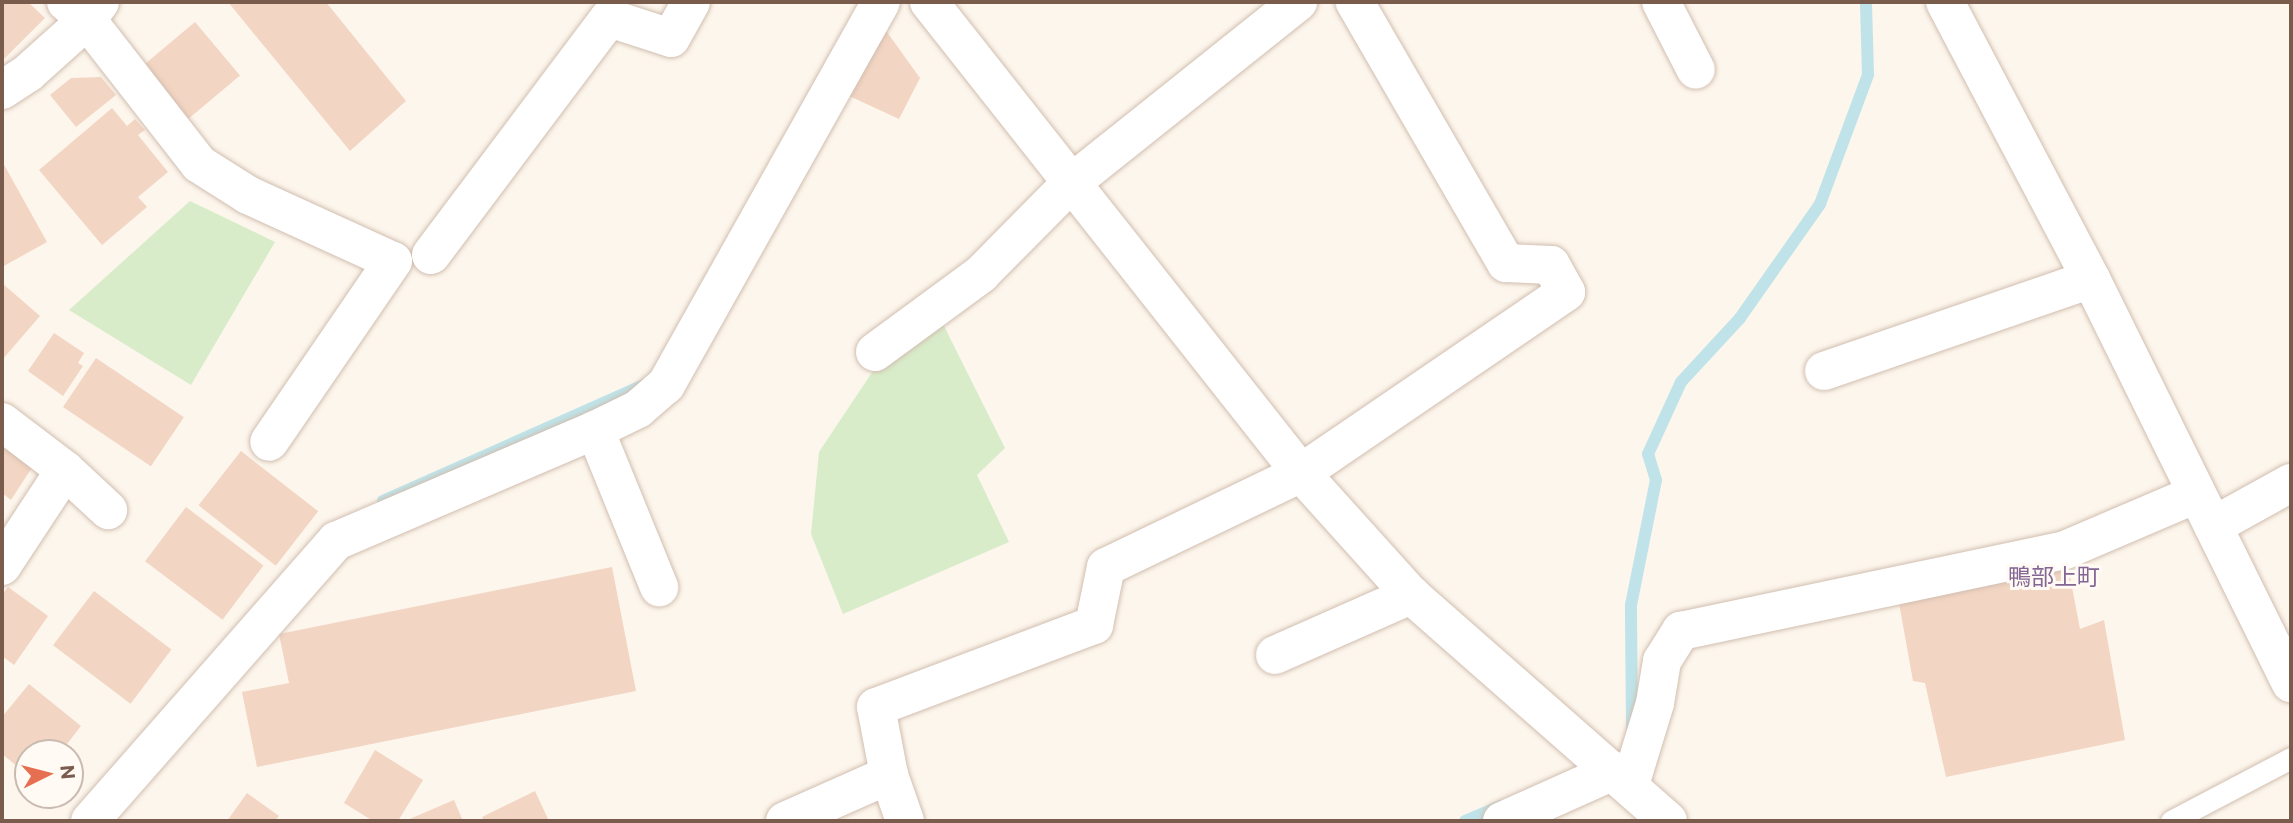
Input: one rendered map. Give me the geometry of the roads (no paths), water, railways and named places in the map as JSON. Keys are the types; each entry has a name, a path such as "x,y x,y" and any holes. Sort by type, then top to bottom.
{"street":[{"path":"431,255 609,18 671,37 691,2"},
{"path":"90,821 336,541 595,430 638,409 666,385 881,2"},
{"path":"929,2 1070,184 1301,473 1410,595 1668,821"},
{"path":"874,352 981,275 1070,184 1298,2"},
{"path":"905,821 889,775 876,707 1094,625 1106,567 1301,473 1566,292 1551,265 1506,263 1355,2"},
{"path":"1661,2 1696,70"},
{"path":"1945,2 2091,279 2291,683"},
{"path":"2,90 29,73 84,8 199,164 248,195 393,261 269,442"},
{"path":"1824,371 2091,279"},
{"path":"2,422 65,470 108,510"},
{"path":"595,430 659,587"},
{"path":"2,566 65,470"},
{"path":"1502,821 1622,778 1655,703 1662,661 1681,631 2065,550 2291,483"},
{"path":"1275,654 1410,595"},
{"path":"785,821 889,775"}],"lane":[{"path":"2171,821 2291,758"}],"waterway":[{"path":"1632,728 1631,605 1656,480 1648,454 1681,382 1740,318 1820,204 1868,75 1866,2"},
{"path":"383,501 644,385"},
{"path":"1465,821 1501,806"}],"district":[{"name":"鴨部上町","path":"2054,576"}]}
